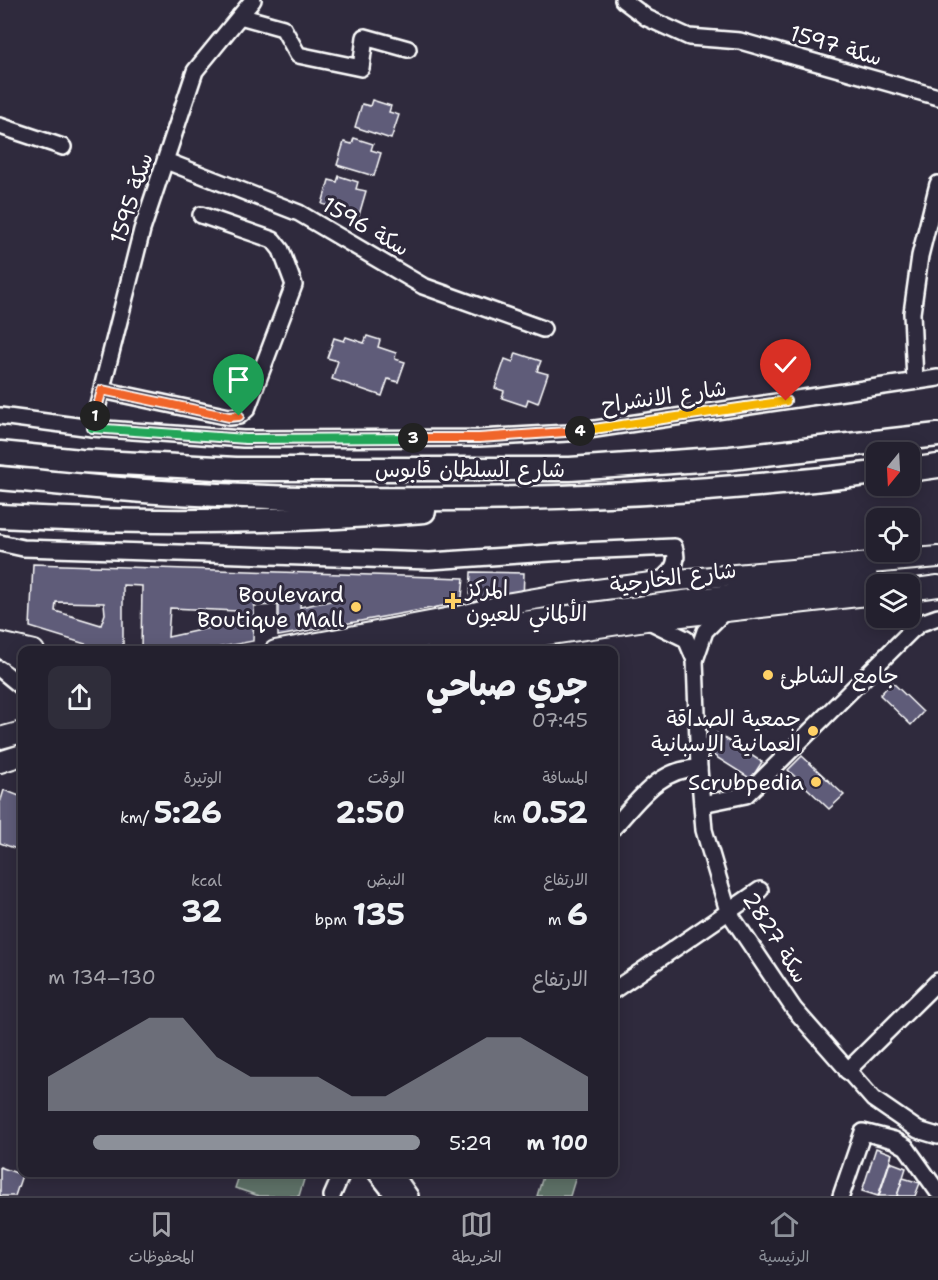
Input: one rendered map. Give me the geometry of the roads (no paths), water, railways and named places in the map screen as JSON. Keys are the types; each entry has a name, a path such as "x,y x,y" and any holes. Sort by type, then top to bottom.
{"highway":[{"name":"شارع السلطان قابوس","path":"0,453 81,461 236,469 570,469 730,458 938,435"},
{"path":"920,468 938,466"},
{"name":"شارع السلطان قابوس","path":"0,478 174,493 306,498 575,498 793,483 866,474"},
{"path":"0,516 32,519 186,522 368,516 575,498"}],"main road":[{"path":"302,646 484,612 511,603 657,582 938,557"},
{"name":"شارع الخارجية","path":"374,646 499,625 938,567"},
{"path":"920,588 938,586"},
{"path":"499,625 512,616 567,604 601,590"},
{"name":"شارع الخارجية","path":"470,646 646,620 866,595"},
{"path":"0,643 18,647"},
{"path":"0,738 18,733"},
{"path":"0,762 18,756"},
{"path":"0,770 18,766"}],"street":[{"name":"سكة 1595","path":"92,428 142,230 195,71 253,0"},
{"name":"سكة 1597","path":"623,0 647,18 689,37 740,41 938,97"},
{"path":"240,16 283,28 298,55 361,68 365,37 408,50"},
{"path":"0,126 63,147"},
{"name":"سكة 1596","path":"166,161 299,213 423,286 543,329"},
{"path":"915,381 912,313 920,256 936,197"},
{"path":"102,390 229,417 239,416 246,409 294,285 280,250 273,240 201,215"},
{"name":"شارع الانشراح","path":"0,416 92,428 243,440 490,437 568,433 938,378"},
{"path":"0,520 32,519"},
{"path":"0,543 23,548 430,561 580,550 674,547 676,561 672,571 667,577 657,582"},
{"name":"سكة 2827","path":"725,611 705,631 695,660 704,830 728,911 794,1009 873,1099 918,1130 938,1136"},
{"path":"702,804 746,795 911,631 921,623 938,617"},
{"path":"646,620 686,639 695,660"},
{"path":"0,649 18,661"},
{"path":"0,669 18,684"},
{"path":"618,823 657,781 670,773 687,768 699,768"},
{"path":"618,987 760,890"},
{"path":"847,1071 938,981"},
{"path":"841,1196 863,1132 894,1140 906,1147 938,1192"},
{"path":"332,1196 340,1177"},
{"path":"380,1177 394,1196"},
{"path":"397,1177 410,1196"}],"place":[{"name":"المركز الألماني للعيون","path":"453,601"},
{"name":"Boulevard Boutique Mall","path":"356,607"},
{"name":"جامع الشاطئ","path":"768,675"},
{"name":"جمعية الصداقة العمانية الإسبانية","path":"813,731"},
{"name":"Scrubpedia","path":"816,782"}]}
